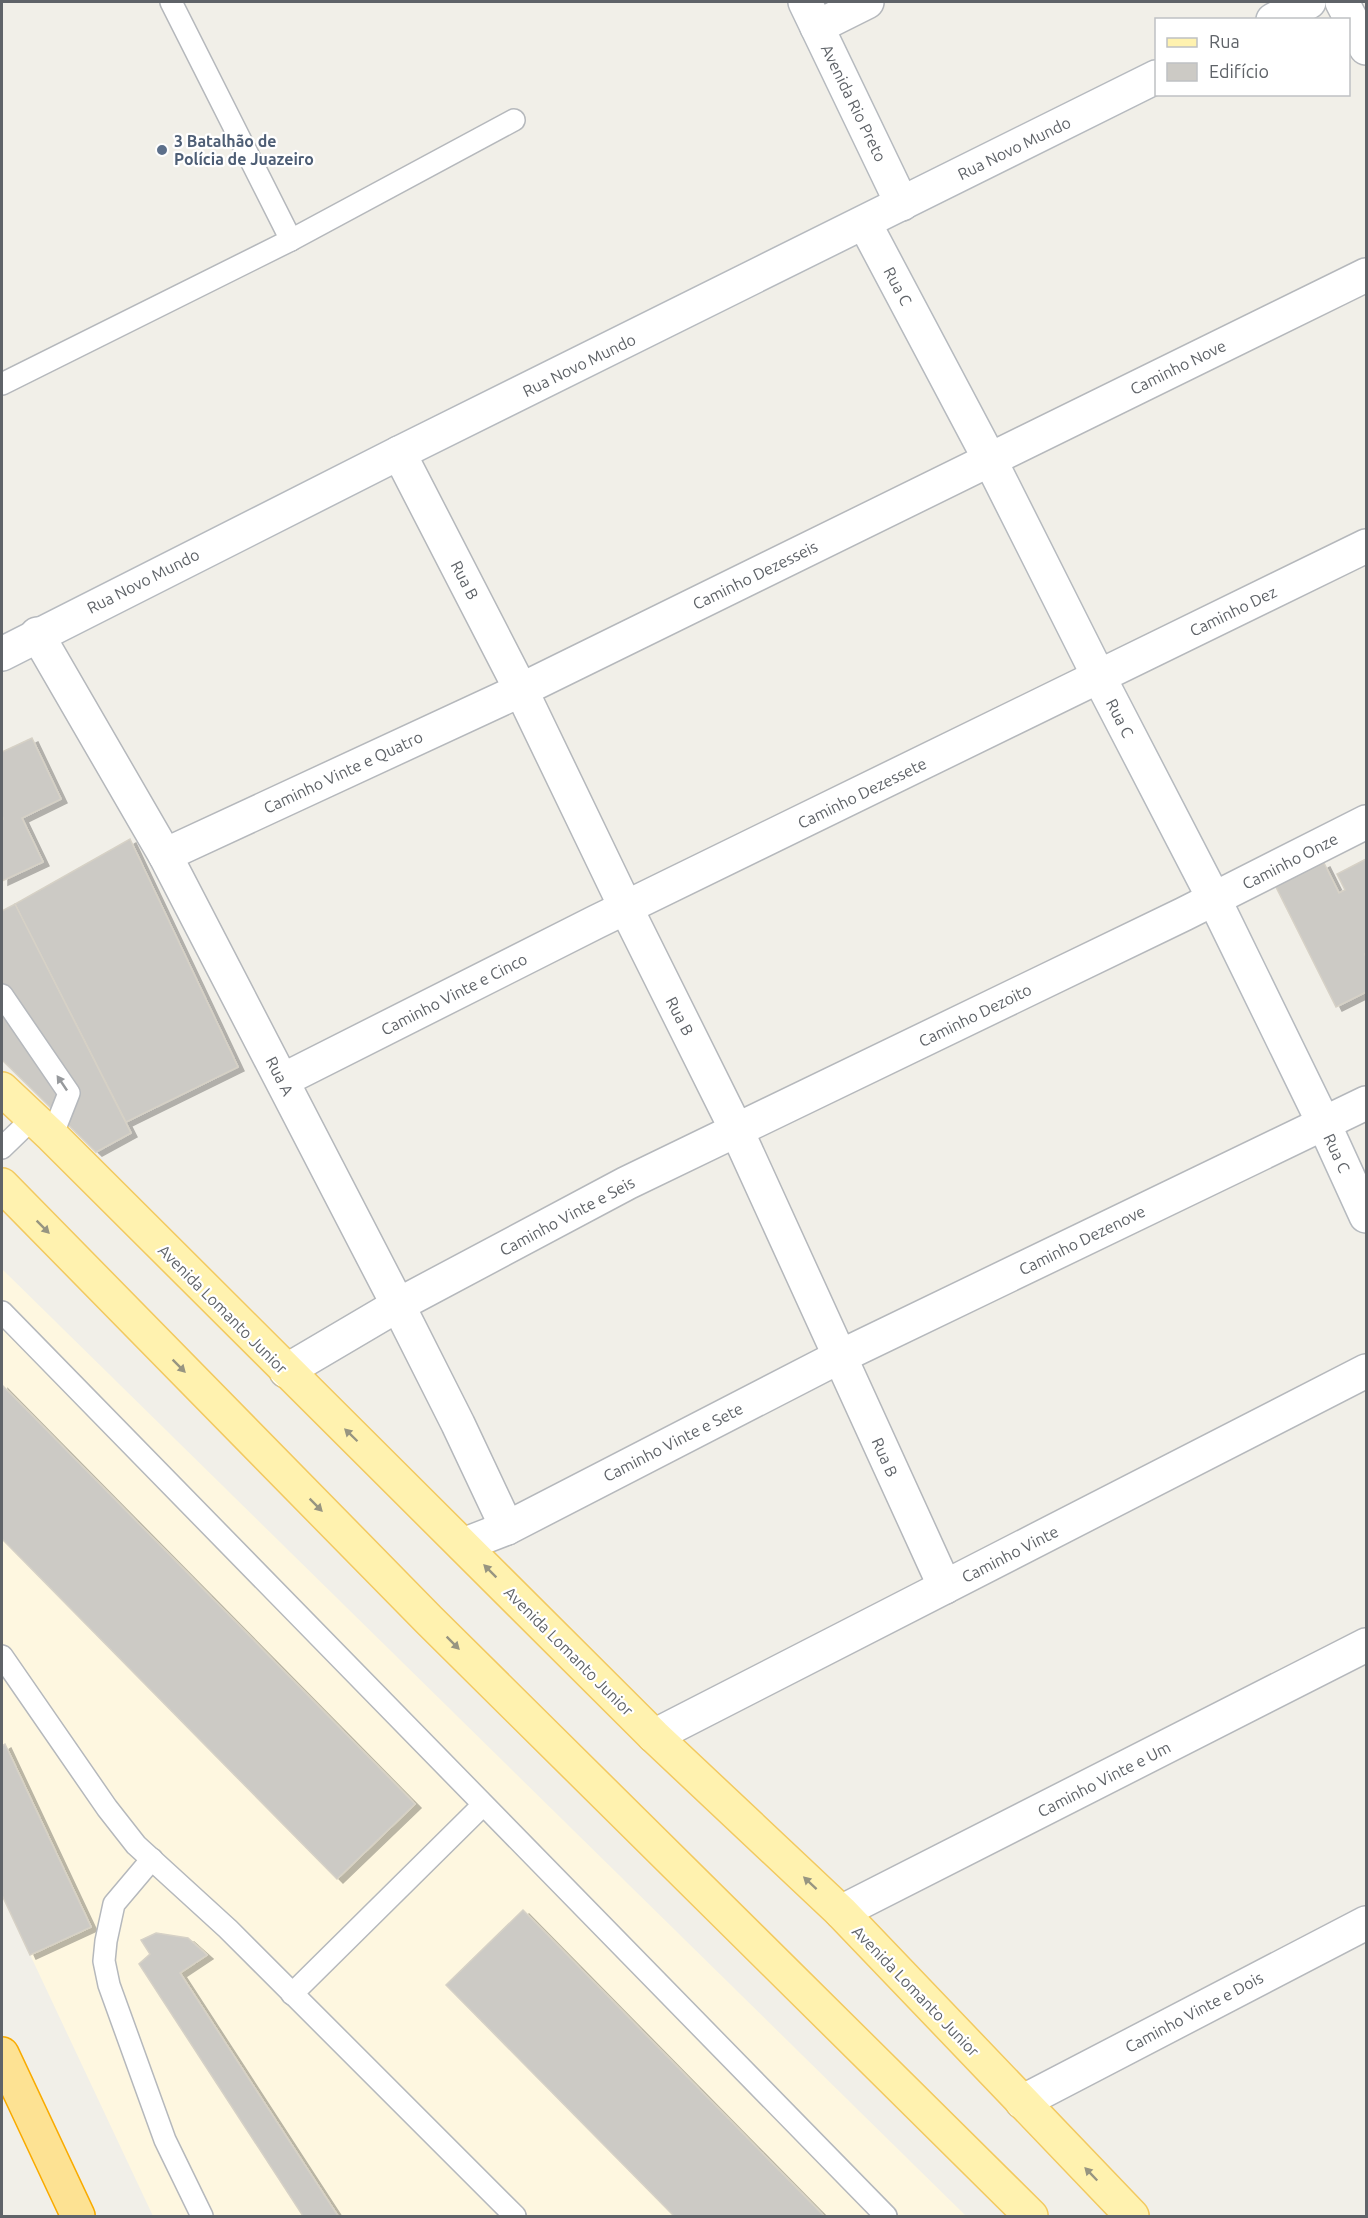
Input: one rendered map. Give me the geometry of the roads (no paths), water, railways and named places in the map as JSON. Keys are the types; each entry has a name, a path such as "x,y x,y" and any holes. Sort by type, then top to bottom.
{"highway":[{"path":"2,2054 78,2217"}],"main road":[{"name":"Avenida Lomanto Junior","path":"2,1089 43,1127 654,1736 841,1912 1132,2217"},
{"path":"2,1185 421,1611 1031,2217"}],"street":[{"path":"812,14 867,2"},
{"path":"1277,18 1309,2"},
{"path":"1342,2 1366,48"},
{"name":"Avenida Rio Preto","path":"812,14 902,204"},
{"name":"Rua Novo Mundo","path":"2,654 37,634 399,453 865,224 1155,78"},
{"name":"Rua C","path":"865,224 990,460 1214,899 1324,1124 1366,1216"},
{"name":"Caminho Nove","path":"990,460 1366,275"},
{"name":"Rua B","path":"399,453 521,690 737,1131 945,1587"},
{"name":"Caminho Dezesseis","path":"521,690 990,460"},
{"name":"Caminho Dez","path":"1099,677 1366,546"},
{"name":"Rua A","path":"37,634 165,855 398,1305 507,1528"},
{"name":"Caminho Dezessete","path":"626,908 1099,677"},
{"name":"Caminho Vinte e Quatro","path":"165,855 521,690"},
{"name":"Caminho Onze","path":"1214,899 1366,822"},
{"name":"Caminho Dezoito","path":"737,1131 1214,899"},
{"name":"Caminho Vinte e Cinco","path":"283,1080 626,908"},
{"name":"Caminho Dezenove","path":"840,1357 1366,1102"},
{"name":"Caminho Vinte e Seis","path":"286,1371 398,1305 627,1184 737,1131"},
{"name":"Caminho Vinte e Sete","path":"463,1545 507,1528 840,1357"},
{"name":"Caminho Vinte","path":"654,1736 1366,1371"},
{"name":"Caminho Vinte e Um","path":"841,1912 1366,1645"},
{"name":"Caminho Vinte e Dois","path":"1022,2102 1366,1923"}],"lane":[{"path":"171,2 291,240"},
{"path":"2,384 291,240 514,120"},
{"path":"2,995 69,1093 43,1127 2,1148"},
{"path":"2,1312 886,2217"},
{"path":"2,1656 107,1808 136,1845 228,1929 515,2217"},
{"path":"292,1994 483,1805"},
{"path":"152,1859 114,1904 109,1920 104,1961 109,1985 165,2140 202,2217"}],"place":[{"name":"3 Batalhão de Polícia de Juazeiro","path":"162,150"}]}
